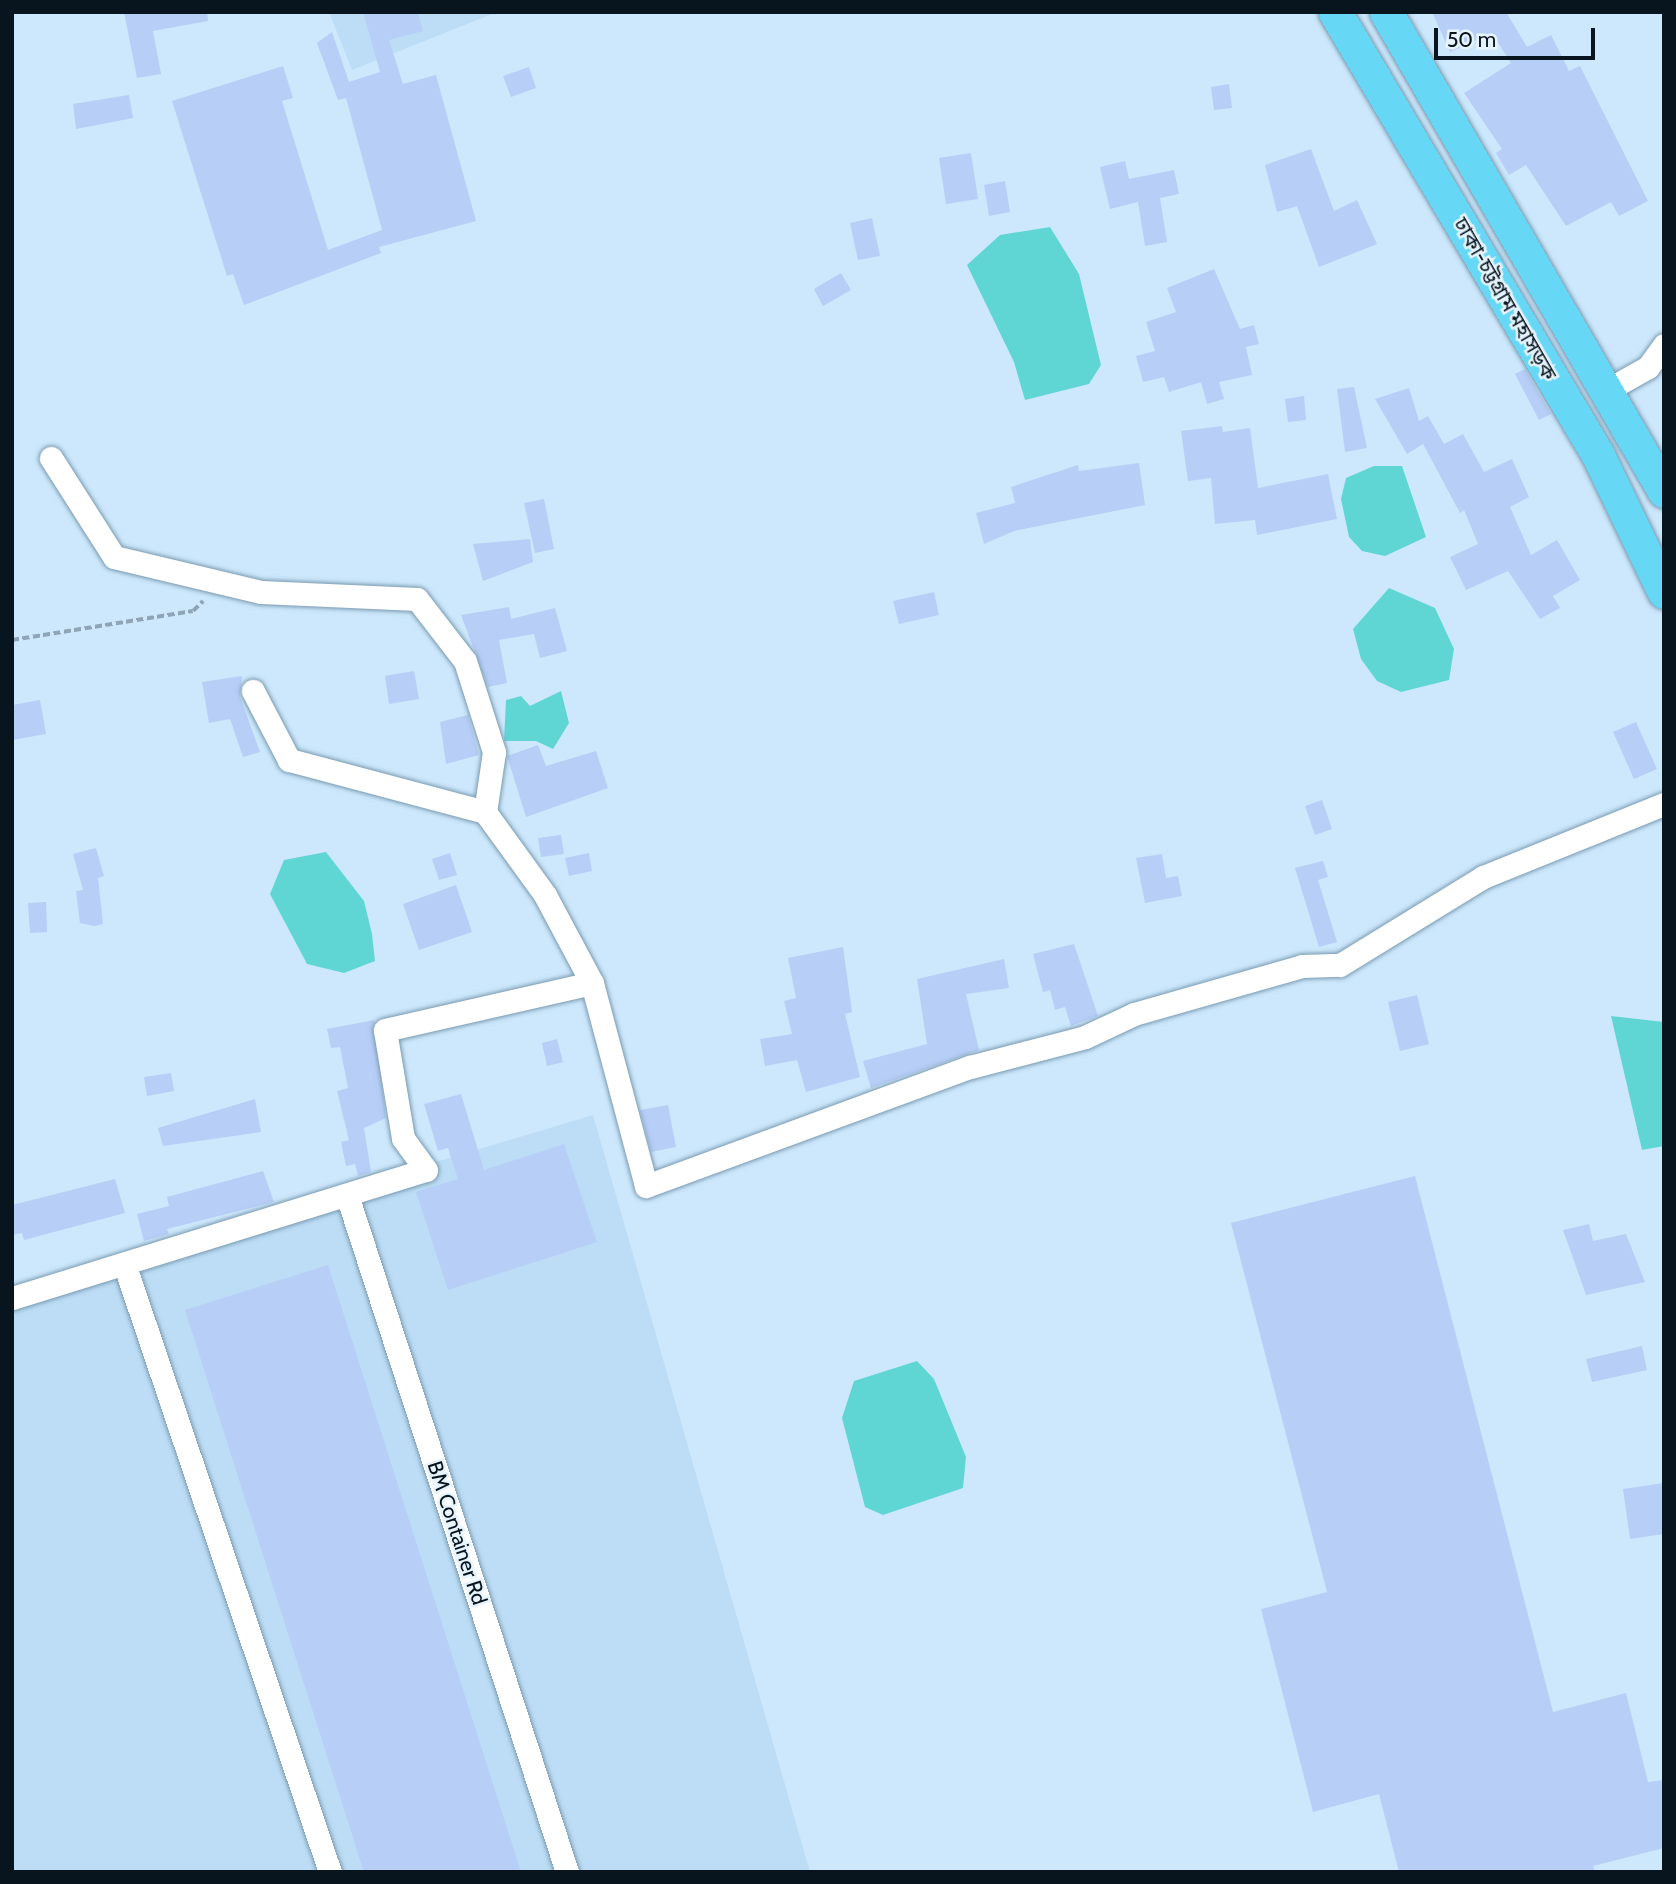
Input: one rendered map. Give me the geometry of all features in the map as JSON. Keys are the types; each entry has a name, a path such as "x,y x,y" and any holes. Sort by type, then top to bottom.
{"highway":[{"name":"ঢাকা-চট্টগ্রাম মহাসড়ক","path":"1335,12 1598,455 1664,592"},
{"name":"ঢাকা-চট্টগ্রাম মহাসড়ক","path":"1386,12 1609,389 1664,491"}],"street":[{"path":"1609,389 1648,368 1664,345"},
{"path":"51,458 114,557 261,592 417,599 465,661 494,752 485,812"},
{"path":"254,691 289,760 485,812 545,895 592,983 646,1186 958,1071 1085,1037 1134,1014 1302,966 1340,965 1483,877 1664,804"},
{"path":"12,1298 426,1170 402,1138 385,1030 592,983"},
{"name":"BM Container Rd","path":"347,1195 567,1872"},
{"path":"129,1278 330,1872"}],"path":[{"path":"12,640 193,611 219,582"}],"shaded area":[{"path":"329,12 497,12 352,70"},
{"path":"1050,227 1079,274 1101,365 1089,384 1025,400 1014,362 967,265 1000,235"},
{"path":"1374,466 1402,466 1426,537 1385,556 1362,551 1349,537 1341,499 1346,478"},
{"path":"1389,588 1435,608 1454,649 1449,680 1401,692 1377,681 1361,659 1353,629"},
{"path":"561,691 569,723 553,749 536,741 504,741 506,700 521,696 530,706"},
{"path":"326,852 364,901 372,934 375,961 344,973 307,964 270,894 284,860"},
{"path":"1611,1016 1664,1022 1664,1146 1642,1150"},
{"path":"593,1115 810,1872 12,1872 12,1289"},
{"path":"917,1361 934,1379 966,1457 963,1488 883,1515 865,1507 842,1418 854,1381"}],"building":[{"path":"124,12 207,12 208,21 153,31 161,74 137,78"},
{"path":"363,12 418,12 423,31 389,40 403,84 436,75 476,221 379,247 381,253 244,305 233,274 227,276 172,101 283,66 293,98 282,101 328,250 382,230 346,98 338,100 317,43 332,32 349,82 380,72"},
{"path":"1432,12 1506,12 1527,47 1551,35 1569,71 1580,66 1648,201 1619,216 1611,202 1566,226 1526,165 1509,175 1496,153 1502,149 1464,93 1511,63 1492,33 1450,52"},
{"path":"529,67 536,88 511,97 503,76"},
{"path":"1229,84 1232,108 1214,110 1211,87"},
{"path":"129,95 133,118 76,129 73,104"},
{"path":"1311,149 1334,211 1357,200 1377,244 1319,267 1297,206 1277,212 1265,165"},
{"path":"971,153 978,199 946,204 939,158"},
{"path":"1125,161 1129,179 1174,170 1179,194 1160,198 1167,242 1145,246 1138,202 1110,209 1100,167"},
{"path":"1005,181 1010,212 989,216 984,185"},
{"path":"872,218 880,256 858,260 850,223"},
{"path":"1214,269 1240,329 1254,325 1259,344 1246,347 1252,375 1219,382 1224,399 1207,404 1201,382 1169,392 1164,377 1143,382 1136,356 1155,351 1146,322 1176,312 1167,288"},
{"path":"841,273 851,290 823,306 814,289"},
{"path":"1525,369 1551,414 1539,420 1515,374"},
{"path":"1354,387 1367,448 1345,452 1337,389"},
{"path":"1409,388 1419,421 1428,416 1444,444 1463,434 1484,472 1512,459 1529,497 1510,507 1531,555 1557,540 1580,580 1553,596 1560,608 1540,619 1508,571 1466,590 1450,557 1478,544 1464,510 1460,513 1423,444 1407,454 1375,399"},
{"path":"1304,396 1306,420 1288,422 1285,399"},
{"path":"1222,426 1223,432 1250,428 1258,488 1328,474 1337,519 1257,535 1255,520 1215,524 1211,478 1188,481 1181,431"},
{"path":"1139,463 1145,505 1014,531 984,544 976,513 1015,503 1011,487 1078,465 1079,471"},
{"path":"544,499 554,549 535,553 524,503"},
{"path":"530,539 533,562 483,581 473,544"},
{"path":"934,592 939,615 899,624 893,601"},
{"path":"509,607 511,619 555,608 567,651 540,658 534,634 499,640 507,683 488,687 461,615"},
{"path":"414,671 419,699 389,704 385,676"},
{"path":"242,676 240,697 260,752 243,757 230,719 209,723 202,682"},
{"path":"40,700 46,734 12,740 12,705"},
{"path":"468,715 479,755 446,764 440,722"},
{"path":"1636,722 1657,769 1634,779 1613,732"},
{"path":"538,745 546,766 596,751 608,788 526,817 507,756"},
{"path":"1322,800 1332,829 1315,835 1305,806"},
{"path":"561,835 564,854 541,857 538,838"},
{"path":"96,848 104,876 98,878 103,924 94,926 80,923 76,891 83,890 73,854"},
{"path":"450,853 457,875 439,880 432,859"},
{"path":"589,853 592,871 569,876 565,858"},
{"path":"1162,854 1166,878 1178,876 1182,896 1145,903 1136,858"},
{"path":"1323,861 1328,877 1318,880 1337,942 1319,947 1295,868"},
{"path":"456,885 472,932 419,950 403,904"},
{"path":"46,902 47,932 30,933 28,903"},
{"path":"1074,944 1098,1016 1071,1026 1065,1007 1055,1010 1050,990 1043,992 1033,954"},
{"path":"843,947 852,1012 845,1014 860,1077 806,1092 797,1060 765,1066 760,1039 792,1034 784,1001 796,998 788,958"},
{"path":"1004,959 1009,988 966,994 979,1050 871,1088 863,1061 927,1044 917,979"},
{"path":"1417,995 1429,1044 1400,1051 1388,1002"},
{"path":"374,1020 386,1118 364,1128 371,1172 358,1176 355,1164 346,1166 341,1142 349,1140 337,1091 348,1088 340,1047 331,1048 327,1029"},
{"path":"557,1039 563,1062 547,1066 542,1043"},
{"path":"171,1073 174,1091 147,1096 144,1077"},
{"path":"461,1094 484,1170 564,1144 597,1242 448,1290 416,1192 458,1179 448,1148 438,1151 424,1104"},
{"path":"255,1099 261,1132 163,1146 158,1128"},
{"path":"668,1105 676,1147 651,1152 640,1110"},
{"path":"263,1171 274,1202 167,1229 169,1234 144,1241 137,1214 169,1206 167,1197"},
{"path":"1415,1176 1553,1712 1626,1693 1648,1782 1664,1780 1664,1848 1593,1866 1595,1872 1399,1872 1379,1794 1313,1812 1261,1609 1327,1592 1231,1223"},
{"path":"115,1179 125,1213 24,1240 22,1233 12,1235 12,1205"},
{"path":"1589,1224 1593,1241 1626,1234 1645,1282 1586,1295 1563,1230"},
{"path":"328,1265 521,1872 364,1872 185,1310"},
{"path":"1642,1346 1647,1370 1592,1382 1586,1359"},
{"path":"1664,1483 1664,1534 1630,1539 1623,1489"}]}
